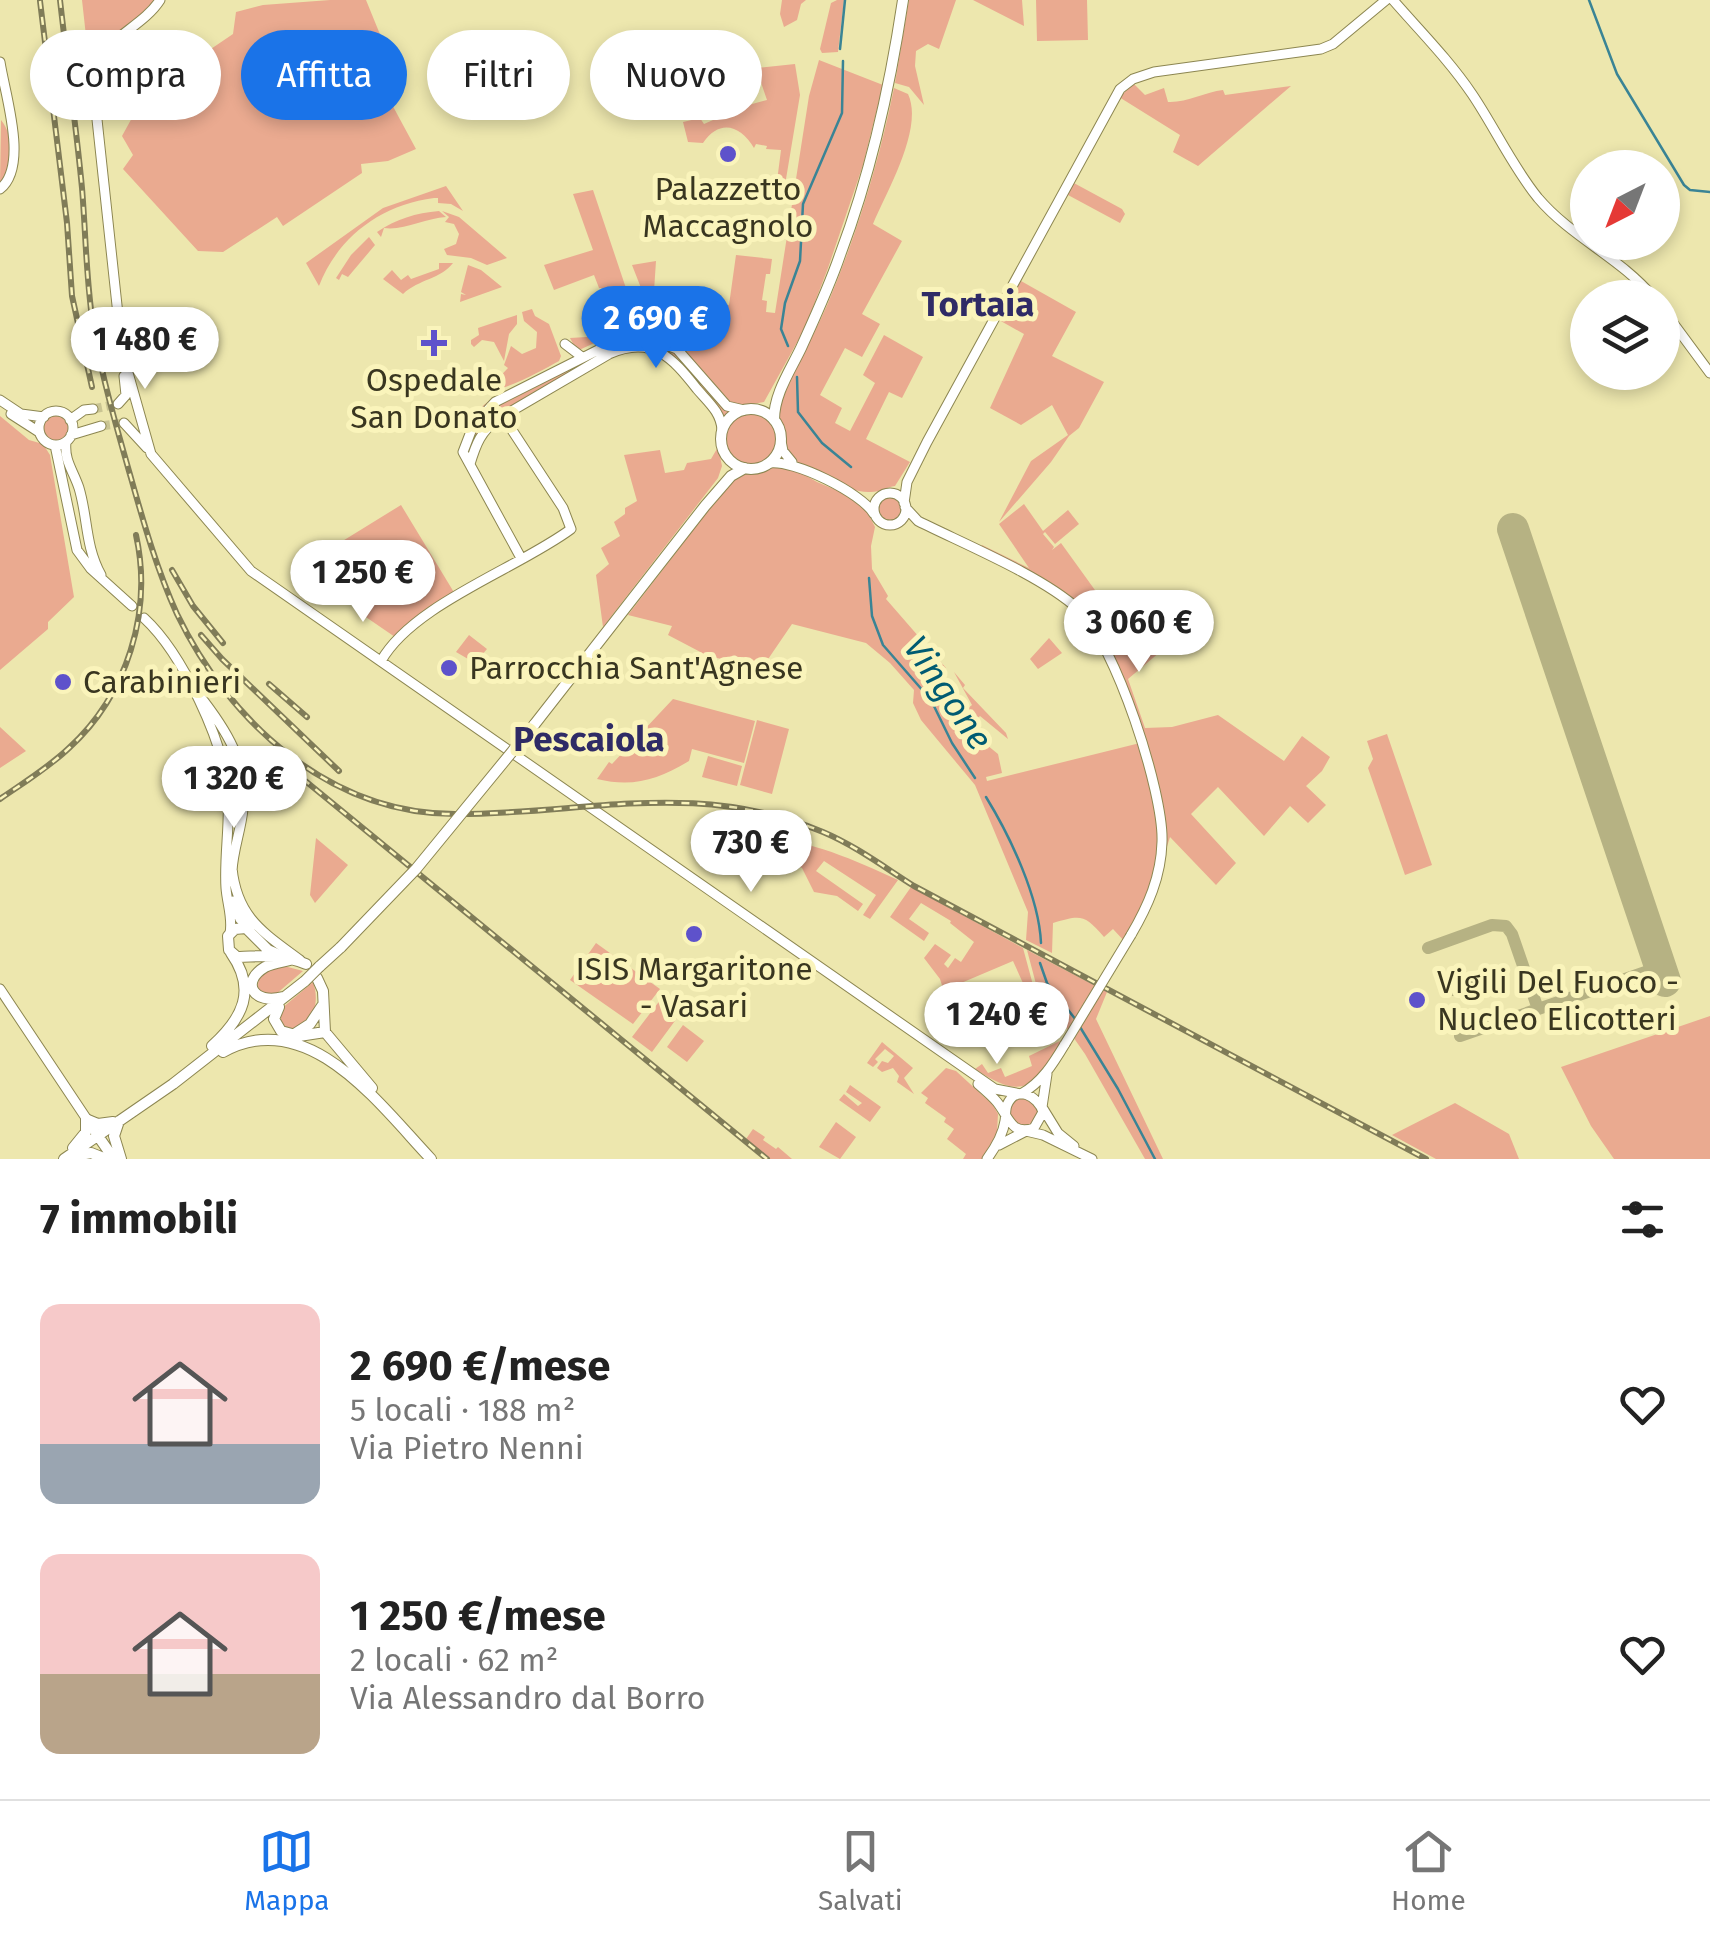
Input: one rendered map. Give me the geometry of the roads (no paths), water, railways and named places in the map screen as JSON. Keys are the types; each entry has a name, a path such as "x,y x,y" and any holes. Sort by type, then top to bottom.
{"main road":[{"path":"119,404 126,394 123,355 92,68 105,49 151,13 160,0"},
{"path":"798,467 785,455 774,408 820,307 863,188 895,53 903,0"},
{"path":"900,522 907,482 1120,89 1133,79 1154,72 1321,49 1390,0 1466,86 1540,199 1597,251 1627,268 1638,280"},
{"path":"0,62 15,156 13,174 0,189"},
{"path":"1680,332 1710,372"},
{"path":"470,464 476,442 486,428 574,367 582,356 618,340 658,340 677,349 727,406 750,409 774,420"},
{"path":"565,344 582,356"},
{"path":"521,558 463,449 482,414 496,402 627,348 664,353 718,413 725,471 705,506"},
{"path":"123,355 152,454"},
{"path":"722,430 734,414 768,402 783,384"},
{"path":"0,404 22,414 44,417 56,412 70,431 68,466 78,487 90,552 105,581"},
{"path":"0,404 55,445"},
{"path":"55,445 84,410 92,409"},
{"path":"385,664 389,651 457,595 571,529 504,415"},
{"path":"40,432 44,417"},
{"path":"124,423 250,571 964,1070 995,1089 1032,1095 1058,1132 1092,1159"},
{"path":"770,463 781,441"},
{"path":"55,445 78,550 91,569 132,606"},
{"path":"724,453 745,468"},
{"path":"435,1159 350,1076 280,1031 274,1020 276,1010 416,869 731,476 745,468 787,462 860,496 885,525 918,521"},
{"path":"874,514 875,503 907,482"},
{"path":"860,496 887,494 905,505 918,521 1064,598 1087,618 1109,652 1145,758 1162,825 1159,872 1152,895 1048,1072 1009,1101 990,1154"},
{"path":"68,510 74,515 83,514"},
{"path":"144,618 168,644 230,737 241,770 244,806 232,866 234,905 240,919 268,950 312,973"},
{"path":"367,652 389,651"},
{"path":"192,685 222,760 228,806 226,888 232,924 227,944 246,983 242,1006 232,1026 196,1066"},
{"path":"222,760 230,753 241,770"},
{"path":"228,806 236,812 244,806"},
{"path":"232,866 235,888 250,918 272,942 312,973 322,992 325,1032 435,1159"},
{"path":"230,933 242,928 254,934"},
{"path":"254,934 256,946 245,966 253,989 264,1000 288,996"},
{"path":"230,952 241,958 288,958"},
{"path":"253,989 255,977 264,968 288,958"},
{"path":"0,989 117,1159"},
{"path":"64,1159 288,996"},
{"path":"295,1038 322,1005"},
{"path":"196,1066 256,1039 325,1032"},
{"path":"964,1070 996,1102 1012,1127 1043,1135 1092,1159"},
{"path":"990,1154 1040,1122 1048,1072"},
{"path":"86,1118 98,1124 119,1120"},
{"path":"64,1159 86,1132 86,1118"},
{"path":"117,1159 114,1136 119,1120"},
{"path":"64,1159 91,1154 106,1159"}],"waterway":[{"name":"Vingone","path":"840,49 845,0"},
{"path":"1589,0 1617,74 1684,185 1690,190 1710,192"},
{"name":"Vingone","path":"788,346 781,329 785,303 800,261 803,204 842,113 843,61"},
{"name":"Vingone","path":"797,377 798,412 822,443 851,467"},
{"name":"Vingone","path":"869,578 872,616 883,645 931,700 975,778"},
{"name":"Vingone","path":"986,797 1022,867 1035,906 1041,943"},
{"name":"Vingone","path":"1040,963 1047,983 1076,1020"},
{"name":"Vingone","path":"1080,1027 1155,1159"}],"tunnel":[{"path":"93,409 118,404"},
{"path":"101,426 124,423"}],"railway":[{"path":"60,0 80,164 94,331 146,530 177,614 199,654 255,725 289,755 326,780 367,798 411,810 505,813 686,803 776,816 823,832 914,886 1426,1159"},
{"path":"40,1 72,296 92,387"},
{"path":"0,799 69,748 89,727 120,678 138,622 141,593 136,535"},
{"path":"172,570 193,606 223,643"},
{"path":"201,635 339,771"},
{"path":"269,684 307,717"},
{"path":"303,779 767,1159"}],"place":[{"name":"Palazzetto Maccagnolo","path":"728,154"},
{"name":"Ospedale San Donato","path":"434,343"},
{"name":"Parrocchia Sant'Agnese","path":"449,668"},
{"name":"Carabinieri","path":"63,682"},
{"name":"ISIS Margaritone - Vasari","path":"694,934"},
{"name":"Vigili Del Fuoco - Nucleo Elicotteri","path":"1417,1000"}],"district":[{"name":"Tortaia","path":"978,304"},
{"name":"Pescaiola","path":"589,739"}]}
